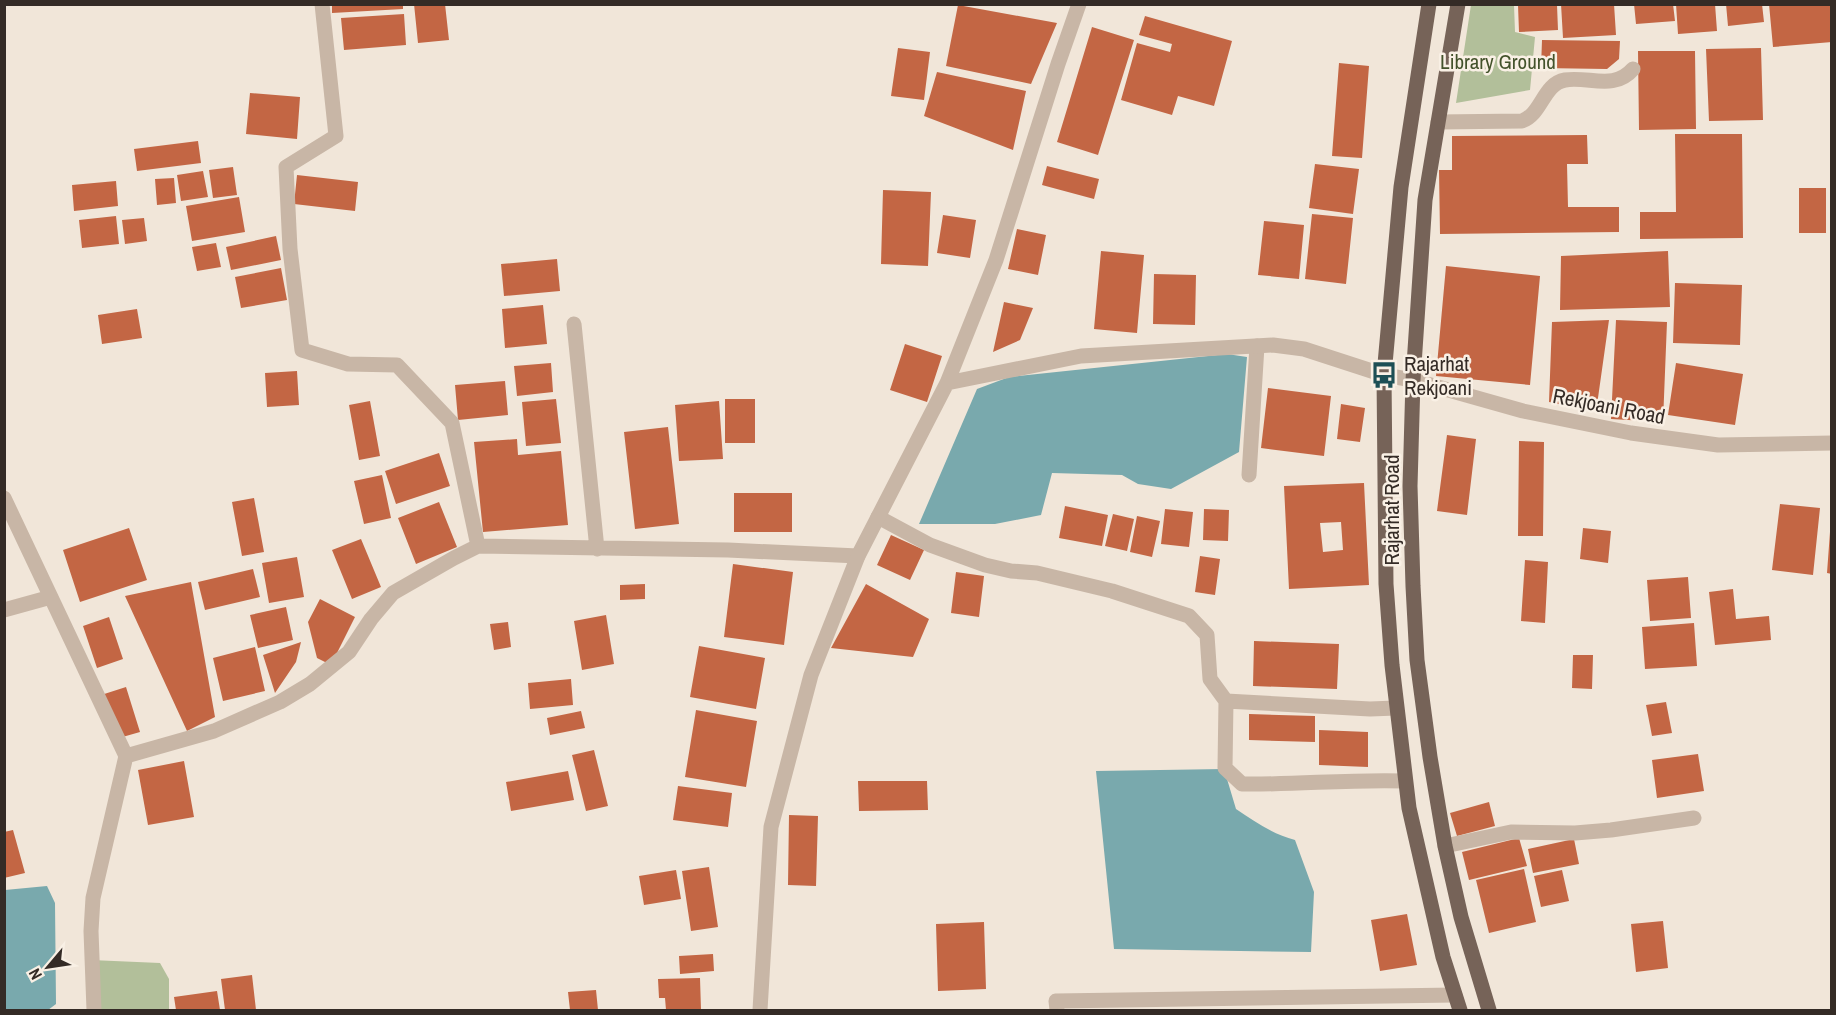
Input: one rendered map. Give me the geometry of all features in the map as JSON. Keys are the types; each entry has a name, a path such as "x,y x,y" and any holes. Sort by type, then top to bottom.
{"main road":[{"name":"Rajarhat Road","path":"1430,4 1401,187 1384,375 1386,584 1396,708 1409,808 1443,957 1460,1011"},
{"name":"Rajarhat Road","path":"1458,4 1425,200 1413,380 1410,486 1416,660 1445,846 1461,917 1489,1011"}],"street":[{"path":"322,4 336,136 286,167 290,249 302,350 348,364 397,365 452,423 478,546"},
{"path":"760,1011 771,827 811,675 858,556 948,383 996,260 1079,4"},
{"path":"1438,122 1522,121 1529,119 1535,113 1552,87 1558,83 1566,80 1603,82 1619,80 1633,69"},
{"path":"574,324 597,549"},
{"name":"Rekjoani Road","path":"948,383 1082,356 1273,345 1304,349 1384,375 1413,380 1523,411 1631,434 1718,445 1832,443"},
{"path":"1249,475 1257,346"},
{"path":"4,498 126,756 93,898 91,931 94,1011"},
{"path":"878,517 930,545 985,565 1011,571 1037,573 1112,591 1189,616 1207,635 1210,679 1226,701 1225,768 1242,784 1405,781"},
{"path":"126,756 214,731 280,702 310,684 349,652 371,619 393,593 478,546 728,550 858,556"},
{"path":"4,610 51,597"},
{"path":"1226,701 1370,709 1396,708"},
{"path":"1445,846 1511,831 1611,830 1694,818"},
{"path":"1057,1011 1056,1001 1173,1005 1455,994"}],"green space":[{"name":"Library Ground","path":"1471,5 1514,5 1515,32 1535,37 1530,90 1456,103"},
{"path":"91,960 160,963 169,979 169,1010 92,1010"}],"water":[{"path":"1227,354 1247,357 1239,452 1171,489 1138,484 1122,475 1052,473 1041,515 995,524 919,524 977,389 1009,377"},
{"path":"1224,769 1236,809 1272,831 1295,840 1314,892 1311,952 1114,949 1096,771"},
{"path":"47,886 55,903 56,1004 48,1010 5,1010 5,890"}],"building":[{"path":"332,4 403,4 403,9 332,13"},
{"path":"414,4 445,4 449,40 418,43"},
{"path":"1561,4 1614,4 1616,35 1563,38"},
{"path":"1634,4 1673,4 1675,21 1636,24"},
{"path":"1676,4 1715,4 1717,31 1678,34"},
{"path":"1726,4 1762,4 1764,22 1728,26"},
{"path":"1769,4 1832,4 1832,42 1773,47"},
{"path":"958,5 1057,23 1031,84 946,66"},
{"path":"1518,5 1557,5 1558,30 1519,32"},
{"path":"404,14 406,45 344,50 341,18"},
{"path":"1145,16 1232,41 1214,106 1178,96 1172,115 1121,100 1137,43 1170,52 1172,44 1139,35"},
{"path":"1092,27 1134,40 1098,155 1057,142"},
{"path":"1542,40 1620,41 1619,59 1607,69 1541,68"},
{"path":"898,48 930,52 924,100 891,96"},
{"path":"1761,48 1763,120 1709,121 1706,49"},
{"path":"1638,51 1695,51 1696,129 1639,130"},
{"path":"1339,63 1369,66 1362,158 1332,156"},
{"path":"937,72 1026,91 1013,150 924,116"},
{"path":"250,93 300,97 297,139 246,134"},
{"path":"1675,134 1742,134 1743,238 1640,239 1640,212 1676,212"},
{"path":"1587,135 1588,164 1567,164 1568,207 1619,207 1619,232 1440,234 1439,170 1452,170 1452,136"},
{"path":"198,141 201,163 137,171 134,149"},
{"path":"1315,164 1359,169 1353,214 1309,208"},
{"path":"1047,166 1099,179 1094,199 1042,185"},
{"path":"233,167 237,195 213,198 209,170"},
{"path":"203,171 208,197 181,201 177,175"},
{"path":"297,175 358,182 355,211 294,204"},
{"path":"174,178 176,203 157,205 155,179"},
{"path":"116,181 118,206 74,211 72,185"},
{"path":"1799,188 1826,188 1826,233 1799,233"},
{"path":"883,190 931,192 928,266 881,264"},
{"path":"239,197 245,232 192,241 186,206"},
{"path":"1312,214 1353,218 1346,284 1305,279"},
{"path":"943,215 976,220 970,258 937,253"},
{"path":"116,216 119,244 82,248 79,220"},
{"path":"144,218 147,241 125,244 122,220"},
{"path":"1264,221 1304,225 1299,279 1258,275"},
{"path":"1017,229 1046,235 1038,275 1008,269"},
{"path":"276,236 281,260 231,270 226,247"},
{"path":"216,243 221,267 197,271 192,247"},
{"path":"1101,251 1144,255 1137,333 1094,329"},
{"path":"1668,251 1670,307 1560,310 1561,256"},
{"path":"557,259 560,291 504,296 501,264"},
{"path":"1446,266 1540,276 1530,385 1436,376"},
{"path":"281,268 287,300 241,308 235,277"},
{"path":"1154,274 1196,275 1195,325 1153,324"},
{"path":"1675,283 1742,285 1740,345 1673,343"},
{"path":"1004,302 1033,308 1020,340 993,352"},
{"path":"543,305 547,344 505,348 502,309"},
{"path":"137,309 142,338 102,344 98,315"},
{"path":"1609,320 1596,412 1549,402 1552,322"},
{"path":"1616,320 1667,322 1663,422 1611,419"},
{"path":"905,344 942,356 927,402 890,390"},
{"path":"551,363 553,392 517,396 514,366"},
{"path":"1676,363 1743,374 1735,425 1668,415"},
{"path":"297,371 299,405 267,407 265,373"},
{"path":"505,381 508,415 458,420 455,385"},
{"path":"1268,388 1331,396 1324,456 1261,448"},
{"path":"556,399 561,443 526,446 522,402"},
{"path":"725,399 755,399 755,443 725,443"},
{"path":"370,401 380,456 359,460 349,405"},
{"path":"719,401 723,459 679,461 675,405"},
{"path":"1341,404 1365,408 1360,442 1337,439"},
{"path":"668,427 679,524 635,529 624,432"},
{"path":"1447,435 1476,439 1467,515 1437,511"},
{"path":"517,439 518,455 561,451 568,525 483,532 474,442"},
{"path":"1519,441 1544,442 1543,536 1518,536"},
{"path":"439,453 450,486 396,504 385,471"},
{"path":"382,475 391,518 364,524 354,481"},
{"path":"1364,483 1369,585 1289,589 1284,486","holes":["1341,522 1343,550 1323,552 1320,523"]},
{"path":"734,493 792,493 792,532 734,532"},
{"path":"254,498 264,552 242,556 232,502"},
{"path":"439,502 457,547 416,564 398,518"},
{"path":"1780,504 1820,508 1813,575 1772,570"},
{"path":"1065,506 1108,515 1102,546 1059,538"},
{"path":"1165,509 1193,512 1189,547 1161,544"},
{"path":"1204,509 1229,510 1228,541 1203,540"},
{"path":"1113,514 1134,519 1127,551 1105,546"},
{"path":"1137,516 1160,521 1152,557 1130,552"},
{"path":"129,528 147,580 80,602 63,550"},
{"path":"1583,528 1611,531 1608,563 1580,559"},
{"path":"1830,532 1832,532 1832,574 1827,573"},
{"path":"891,535 924,550 910,580 877,565"},
{"path":"361,539 381,587 352,599 332,550"},
{"path":"1200,556 1220,559 1215,595 1195,592"},
{"path":"297,557 304,597 269,603 262,563"},
{"path":"1525,560 1548,562 1545,623 1521,621"},
{"path":"733,564 793,572 784,645 724,637"},
{"path":"253,569 260,597 205,610 198,582"},
{"path":"956,572 984,576 979,617 951,613"},
{"path":"1688,577 1691,618 1650,621 1647,580"},
{"path":"191,582 215,717 187,731 125,596"},
{"path":"645,584 645,599 620,600 620,585"},
{"path":"866,584 929,619 913,657 831,648"},
{"path":"1733,589 1736,619 1769,616 1771,640 1715,645 1709,592"},
{"path":"320,599 355,617 331,665 317,658 308,622"},
{"path":"286,607 293,640 258,648 250,615"},
{"path":"606,615 614,664 582,670 574,621"},
{"path":"109,617 123,659 97,668 83,626"},
{"path":"508,622 511,647 494,650 490,624"},
{"path":"1694,623 1697,666 1645,669 1642,627"},
{"path":"1254,641 1339,644 1337,689 1253,686"},
{"path":"301,642 296,662 275,693 263,655"},
{"path":"699,646 765,658 756,709 690,697"},
{"path":"255,647 265,691 223,701 213,658"},
{"path":"1573,655 1593,655 1592,689 1572,688"},
{"path":"571,679 573,705 530,709 528,683"},
{"path":"126,687 140,732 112,740 98,696"},
{"path":"1666,702 1672,733 1652,736 1646,705"},
{"path":"696,710 757,721 746,787 685,777"},
{"path":"581,711 585,728 550,735 547,718"},
{"path":"1249,714 1315,716 1315,742 1249,740"},
{"path":"1319,730 1368,732 1368,767 1319,765"},
{"path":"594,750 608,806 586,811 572,755"},
{"path":"1698,754 1704,791 1657,798 1652,760"},
{"path":"184,761 194,817 148,825 138,770"},
{"path":"568,771 574,800 511,811 506,782"},
{"path":"858,781 927,781 928,810 859,811"},
{"path":"678,786 732,793 728,827 673,820"},
{"path":"1489,802 1495,826 1457,836 1450,813"},
{"path":"789,815 818,816 816,886 788,885"},
{"path":"13,830 25,873 4,878 4,832"},
{"path":"1519,838 1527,866 1469,880 1462,852"},
{"path":"1574,839 1579,864 1533,873 1528,849"},
{"path":"709,867 718,927 691,931 682,871"},
{"path":"1524,869 1536,922 1489,933 1476,880"},
{"path":"676,870 681,899 644,905 639,876"},
{"path":"1562,870 1569,901 1541,907 1534,876"},
{"path":"1407,914 1417,965 1380,971 1371,920"},
{"path":"1663,921 1668,968 1636,972 1631,924"},
{"path":"984,922 986,989 938,991 936,924"},
{"path":"713,954 714,971 680,974 679,956"},
{"path":"252,975 256,1010 225,1010 221,979"},
{"path":"700,978 701,1010 666,1010 665,998 659,998 658,979"},
{"path":"596,990 598,1010 570,1010 568,992"},
{"path":"217,991 220,1010 176,1010 174,997"}],"place":[{"name":"Rajarhat Rekjoani","path":"1384,375"}]}
